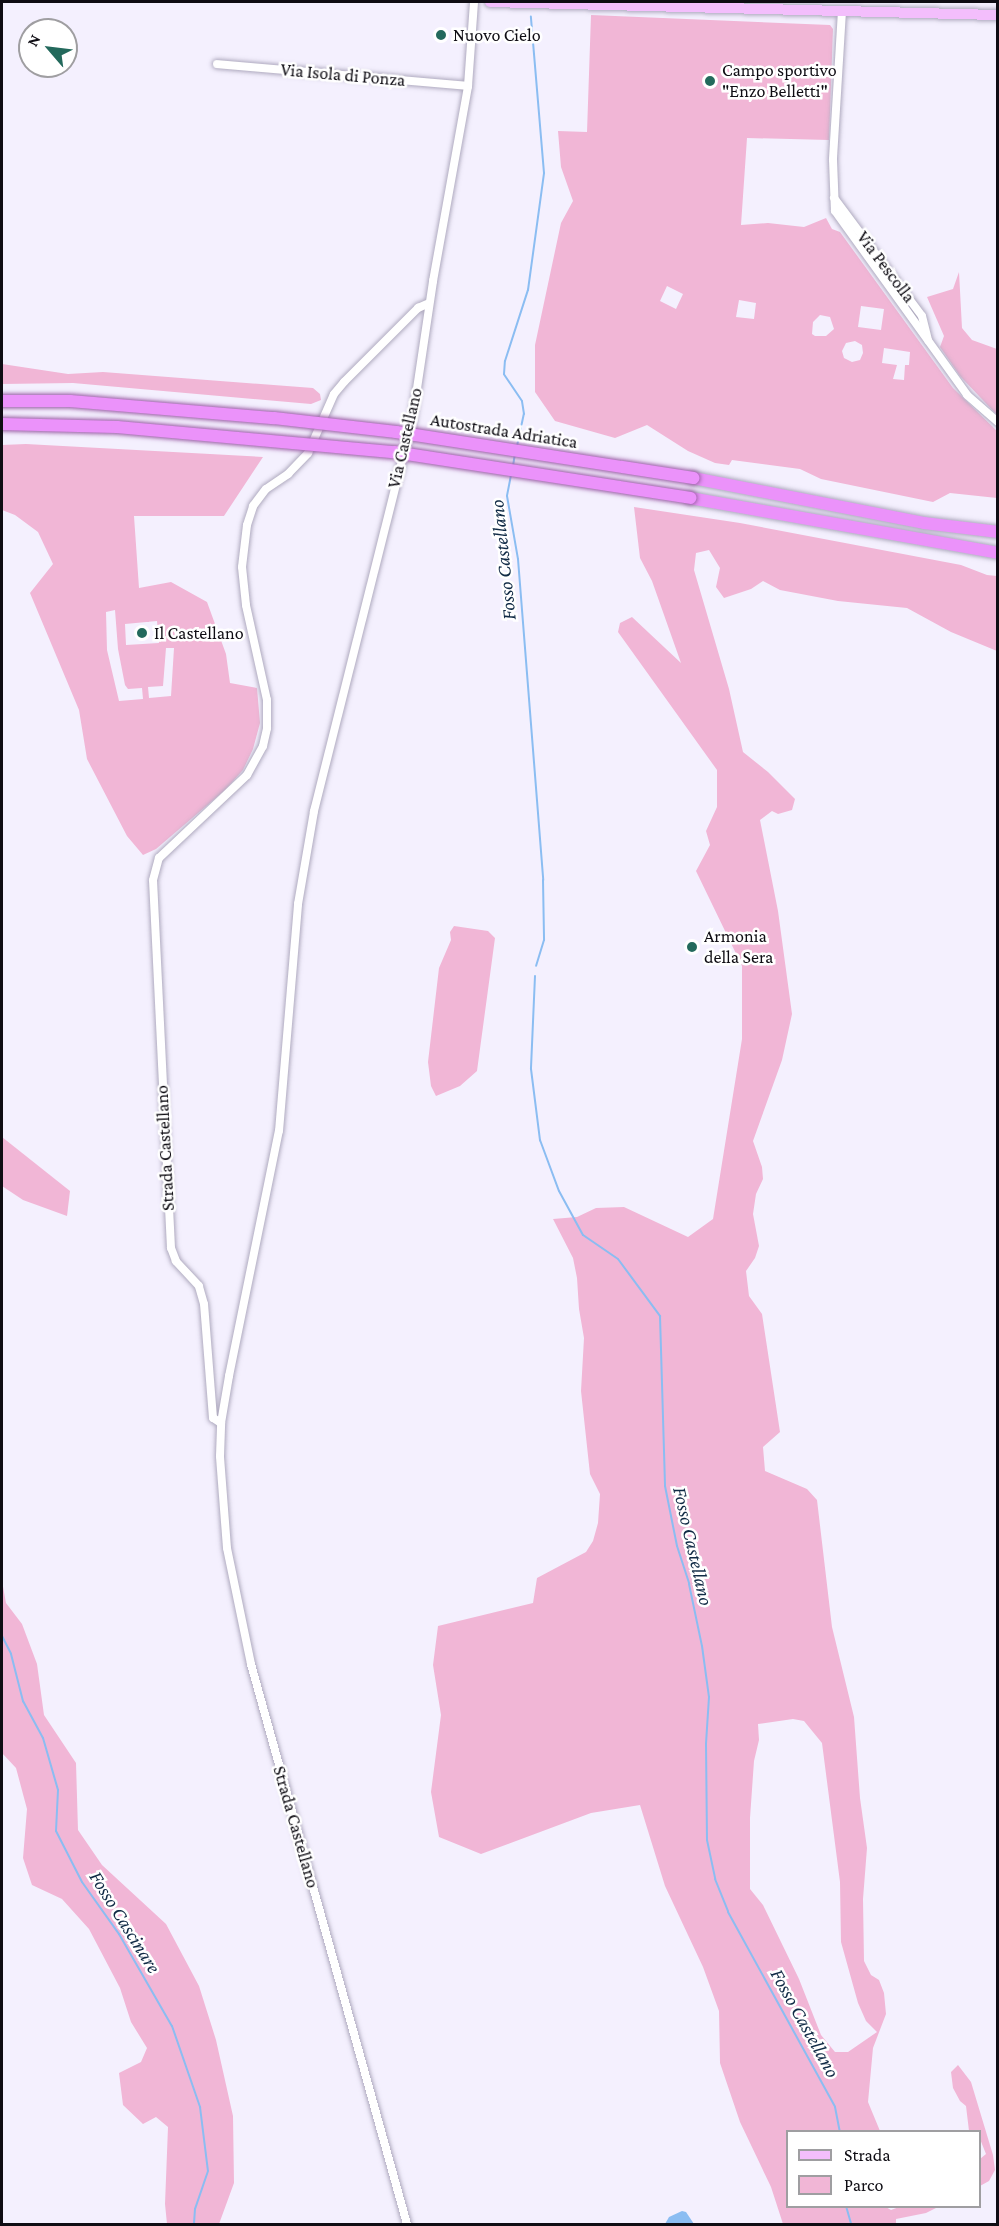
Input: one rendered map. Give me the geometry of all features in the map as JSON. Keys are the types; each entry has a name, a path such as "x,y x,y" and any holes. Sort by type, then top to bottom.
{"highway":[{"name":"Autostrada Adriatica","path":"2,401 70,401 274,418 396,432 693,478 924,523 998,532"},
{"name":"Autostrada Adriatica","path":"2,424 117,427 394,452 690,498 998,553"}],"main road":[{"path":"490,2 998,15"}],"street":[{"name":"Via Castellano","path":"298,904 314,811 412,422 429,303 468,86 474,2"},
{"name":"Via Pescolla","path":"842,11 833,160 834,198 922,316 928,341 967,395 998,422"},
{"name":"Via Isola di Ponza","path":"217,64 468,86"},
{"name":"Strada Castellano","path":"221,1423 213,1418 204,1304 195,1281 177,1261 171,1248 153,880 159,858 247,775 263,747 267,728 267,700 246,605 242,567 247,525 253,506 266,489 288,474 308,453 334,394 418,308 429,303"},
{"name":"Strada Castellano","path":"298,904 279,1131 221,1423 221,1499 227,1548 251,1664 407,2224"}],"green space":[{"path":"591,15 830,25 833,29 829,140 747,138 741,225 768,223 804,227 826,218 832,229 840,232 953,388 997,431 997,498 950,493 933,502 821,479 800,469 732,460 729,465 715,463 688,451 647,425 615,438 555,421 535,392 535,345 561,223 573,201 561,167 558,131 587,132","holes":["667,286 683,294 676,309 660,301","739,300 756,303 754,319 736,317","861,306 884,309 881,330 858,327","820,315 830,317 834,329 826,336 815,336 812,334 813,322","855,341 862,345 863,353 860,360 852,362 844,358 842,351 846,343","884,348 910,352 909,365 905,365 904,380 893,379 897,365 882,363"]},
{"path":"959,272 962,328 972,340 997,349 997,415 960,376 940,347 944,336 927,297 953,289"},
{"path":"2,364 68,374 103,372 313,388 320,394 321,400 311,404 73,383 2,384"},
{"path":"26,444 263,457 224,516 134,516 139,588 171,582 207,602 226,654 230,683 257,688 260,723 253,749 243,770 225,790 156,849 143,855 127,836 87,759 79,710 30,593 53,564 38,532 15,515 2,510 2,445","holes":["115,610 118,649 125,685 128,689 142,688 143,699 119,701 107,650 106,612","157,621 159,643 126,645 125,624","166,648 174,648 171,696 149,698 148,687 163,686"]},
{"path":"634,507 740,523 961,565 987,575 997,576 997,651 951,632 907,608 838,601 780,590 763,581 751,589 724,598 716,587 720,568 709,550 696,553 694,570 729,689 743,752 768,772 795,799 792,810 778,814 772,811 760,820 778,911 792,1014 782,1060 753,1141 762,1167 763,1179 756,1194 753,1214 759,1246 755,1258 746,1271 749,1296 762,1314 780,1432 763,1447 765,1471 807,1489 817,1500 832,1627 854,1717 860,1798 867,1848 863,1899 864,1961 871,1975 879,1980 884,1993 886,2014 873,2048 868,2102 880,2130 786,2130 786,2208 888,2208 891,2210 936,2208 926,2213 896,2219 896,2224 783,2224 771,2187 740,2122 720,2063 719,2011 703,1967 665,1886 640,1805 591,1813 481,1854 439,1837 431,1792 441,1715 433,1665 438,1626 533,1603 537,1578 586,1552 593,1541 598,1523 600,1494 590,1474 581,1391 584,1338 577,1278 573,1258 553,1219 577,1217 596,1208 624,1207 688,1237 713,1219 742,1039 742,966 696,871 710,845 706,831 717,807 717,770 618,632 620,623 632,617 681,663 652,581 640,558","holes":["793,1719 804,1721 822,1743 840,1882 841,1942 858,2003 866,2021 877,2032 848,2052 835,2052 821,2035 799,1979 763,1905 750,1889 750,1818 754,1761 759,1740 758,1724"]},
{"path":"454,926 488,931 495,938 477,1071 460,1086 436,1096 431,1086 428,1062 439,968 451,940 450,932"},
{"path":"2,1137 70,1191 67,1216 23,1200 2,1186"},
{"path":"2,1581 6,1603 22,1624 37,1664 44,1715 76,1763 78,1830 102,1865 166,1924 199,1986 216,2040 233,2116 234,2183 219,2224 167,2224 165,2204 168,2127 156,2117 143,2124 123,2105 119,2073 141,2062 147,2048 131,2022 120,1988 89,1929 62,1899 32,1885 23,1858 27,1809 16,1768 2,1753"},
{"path":"958,2065 971,2082 993,2155 995,2170 989,2181 981,2185 981,2158 986,2154 981,2142 981,2130 969,2130 966,2106 960,2101 953,2088 951,2072"}],"water":[{"path":"682,2211 686,2212 694,2224 665,2224 669,2217"}],"waterway":[{"name":"Fosso Castellano","path":"517,446 524,414 522,401 504,374 505,361 528,290 544,173 531,17"},
{"name":"Fosso Castellano","path":"513,466 515,454"},
{"name":"Fosso Castellano","path":"511,475 507,496 518,559 543,880 544,940 536,966"},
{"name":"Fosso Castellano","path":"535,976 531,1069 540,1140 559,1191 583,1235 618,1259 660,1316 665,1486 677,1546 689,1584 702,1646 709,1697 706,1744 707,1840 715,1879 728,1912 835,2107 840,2130"},
{"name":"Fosso Cascinare","path":"2,1636 11,1654 23,1701 43,1738 58,1790 56,1831 82,1882 119,1934 172,2026 200,2107 208,2171 195,2209 194,2224"},
{"name":"Fosso Castellano","path":"847,2208 851,2224"}],"place":[{"name":"Nuovo Cielo","path":"441,35"},
{"name":"Campo sportivo \"Enzo Belletti\"","path":"710,81"},
{"name":"Il Castellano","path":"142,633"},
{"name":"Armonia della Sera","path":"692,947"}]}
